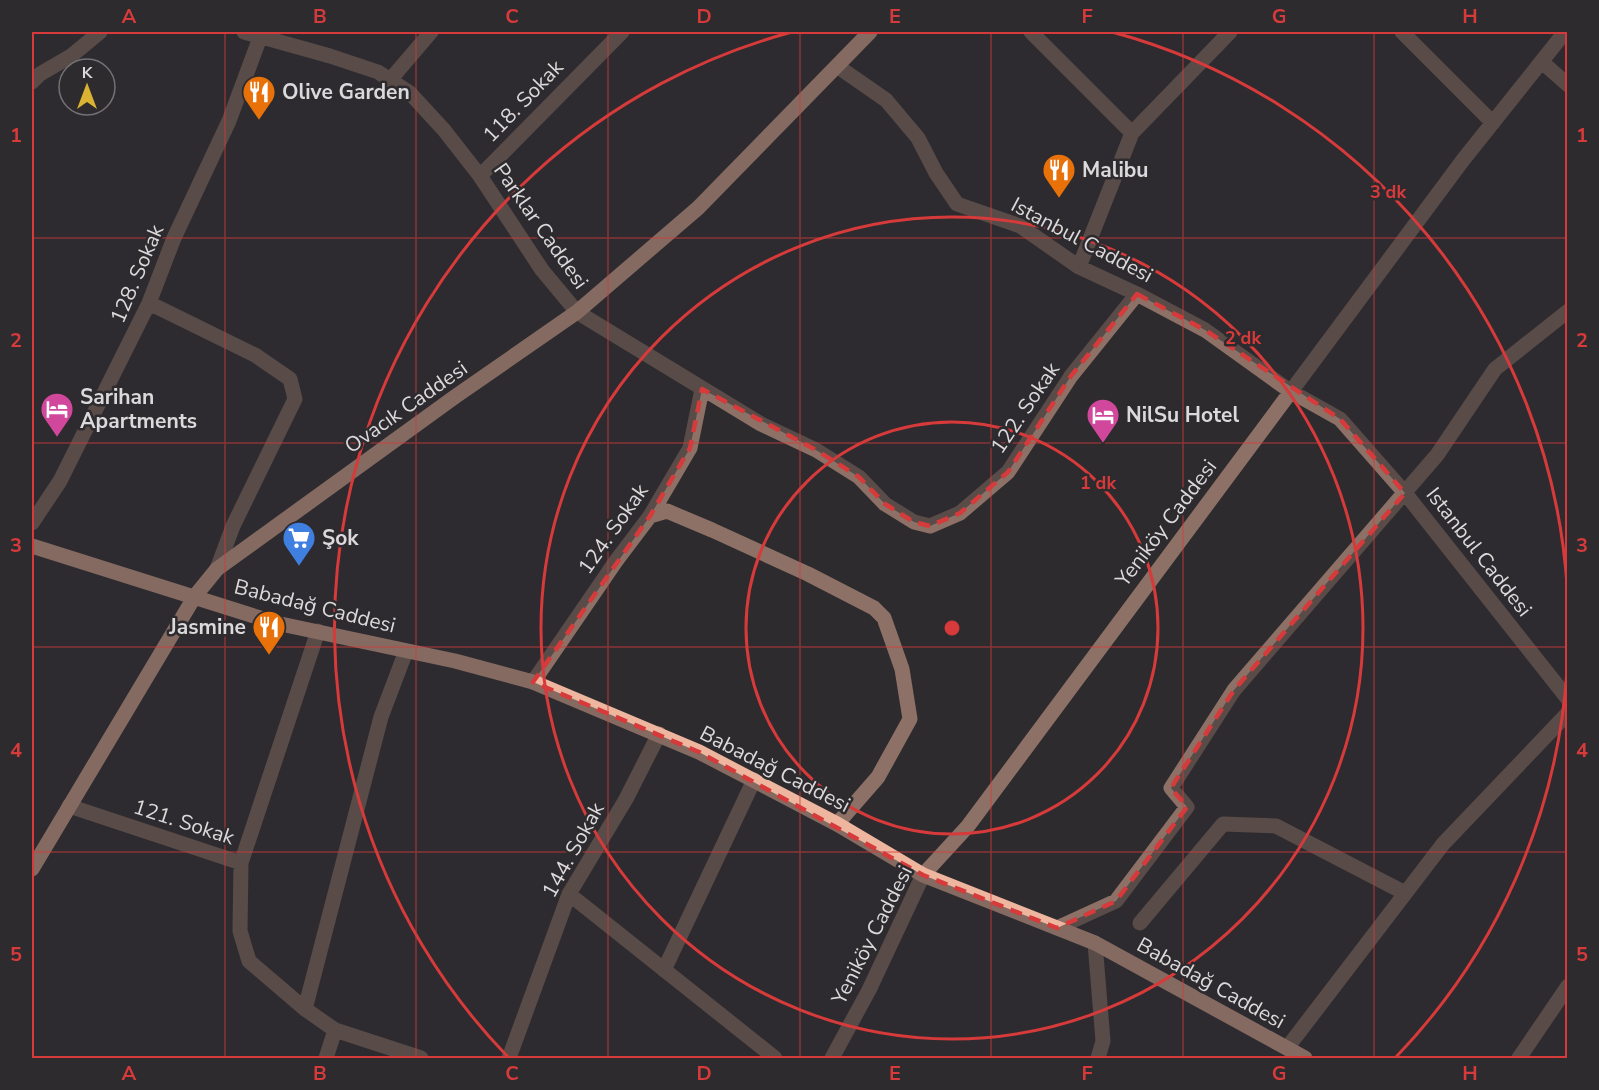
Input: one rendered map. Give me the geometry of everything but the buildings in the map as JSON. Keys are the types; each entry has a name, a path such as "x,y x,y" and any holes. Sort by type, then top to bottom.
{"main road":[{"name":"Ovacık Caddesi","path":"32,869 195,596 217,569 456,396 577,312 698,208 870,32"},
{"name":"Babadağ Caddesi","path":"32,546 276,623 455,661 533,682 699,752 837,824 923,875 1095,943 1305,1059"}],"street":[{"path":"32,82 40,74 71,56 100,32"},
{"name":"Parklar Caddesi","path":"244,32 261,33 378,72 410,93 444,130 480,176 542,270 577,312 761,424 816,450 859,477 885,504 914,522 930,526"},
{"path":"390,80 431,32"},
{"name":"118. Sokak","path":"480,176 622,32"},
{"path":"1031,32 1132,133"},
{"path":"1079,267 1132,133 1230,32"},
{"path":"1402,32 1493,123"},
{"name":"Yeniköy Caddesi","path":"832,1059 869,990 923,875 968,825 1290,392 1493,123 1565,32"},
{"name":"128. Sokak","path":"32,523 60,481 149,303 174,238 229,121 261,33"},
{"path":"1542,62 1568,85"},
{"name":"Istanbul Caddesi","path":"837,66 886,100 918,138 936,172 957,204 1020,226 1079,267 1205,330 1290,392 1340,418 1406,493 1568,699"},
{"name":"122. Sokak","path":"930,526 960,513 1008,472 1071,376 1137,294"},
{"path":"149,303 255,355 290,379 295,399 233,526 217,569"},
{"path":"1057,928 1116,901 1187,807 1171,788 1234,690 1437,455 1495,369 1568,311"},
{"name":"124. Sokak","path":"533,682 616,561 650,516 690,448 702,389"},
{"path":"650,516 668,511 712,530 808,574 874,608 884,618 902,669 910,719 878,777 837,824"},
{"path":"241,863 318,632"},
{"path":"305,1009 381,717 406,651"},
{"path":"1287,1048 1443,844 1568,713"},
{"name":"144. Sokak","path":"509,1059 569,894 626,799 659,734"},
{"path":"664,970 754,780"},
{"name":"121. Sokak","path":"69,806 241,863 240,931 249,961 305,1009 335,1030 421,1059"},
{"path":"1140,923 1223,824 1276,826 1406,892"},
{"path":"569,894 775,1059"},
{"path":"1095,943 1103,1041 1098,1059"},
{"path":"1519,1059 1568,986"},
{"path":"326,1059 335,1030"}],"highlighted area":[{"path":"1137,294 1205,330 1340,419 1405,493 1234,690 1171,788 1187,807 1116,901 1057,928 923,875 699,752 533,682 650,516 690,448 702,389 816,450 859,477 885,504 914,522 930,526 960,513 1008,472 1071,376"}],"place":[{"name":"Olive Garden","path":"259,121"},
{"name":"Malibu","path":"1059,199"},
{"name":"Sarihan Apartments","path":"57,438"},
{"name":"NilSu Hotel","path":"1103,444"},
{"name":"Şok","path":"299,567"},
{"name":"Jasmine","path":"269,656"}]}
